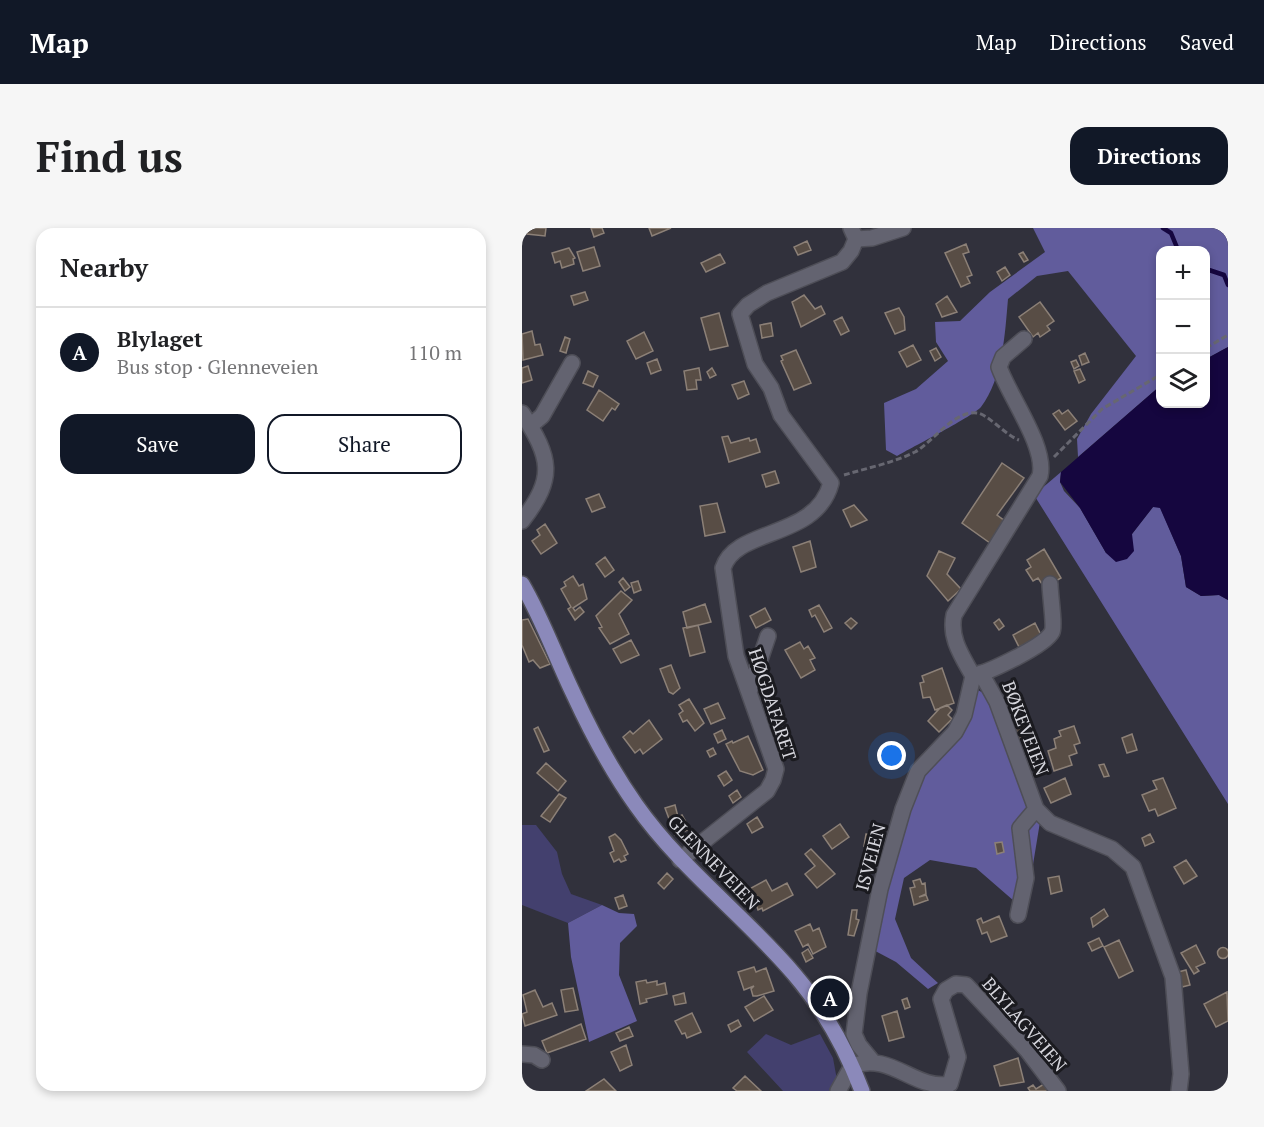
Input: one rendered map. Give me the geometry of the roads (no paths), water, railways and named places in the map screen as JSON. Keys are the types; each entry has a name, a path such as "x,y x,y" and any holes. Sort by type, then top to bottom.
{"main road":[{"name":"GLENNEVEIEN","path":"522,584 603,753 637,806 680,860 794,974 826,1019 852,1066 862,1091"}],"street":[{"path":"854,233 872,238 903,228"},
{"name":"HØGDAFARET","path":"680,860 744,812 767,791 776,769 733,640 723,568 726,560 739,548 818,511 829,491 831,479 781,415 771,388 755,364 741,314 748,305 767,293 842,262 851,251 854,233"},
{"name":"BØKEVEIEN","path":"1024,339 1003,357 999,367 1005,386 1040,457 1040,476 954,615 951,628 955,640 997,702 1036,809"},
{"path":"522,521 540,495 548,471 545,455 526,419 542,416 572,363"},
{"path":"977,674 1031,649 1048,637 1053,627 1050,584"},
{"path":"749,692 768,636"},
{"name":"ISVEIEN","path":"873,1062 859,1045 854,1034 859,993 880,889 903,809 918,771 955,732 964,715 977,674"},
{"path":"1018,915 1026,878 1020,828 1036,809 1050,823 1112,849 1133,867 1173,977 1181,1074 1179,1091"},
{"name":"BLYLAGVEIEN","path":"873,1062 915,1086 931,1091 950,1084 958,1057 941,999 946,990 956,984 966,985 1020,1042 1058,1091"},
{"path":"522,1054 534,1055 542,1060"},
{"path":"838,1091 852,1066 873,1062"}],"waterway":[{"path":"1163,228 1171,233 1176,246"},
{"path":"1210,270 1224,275 1228,285"}],"place":[{"name":"Blylaget","path":"830,998"}]}
